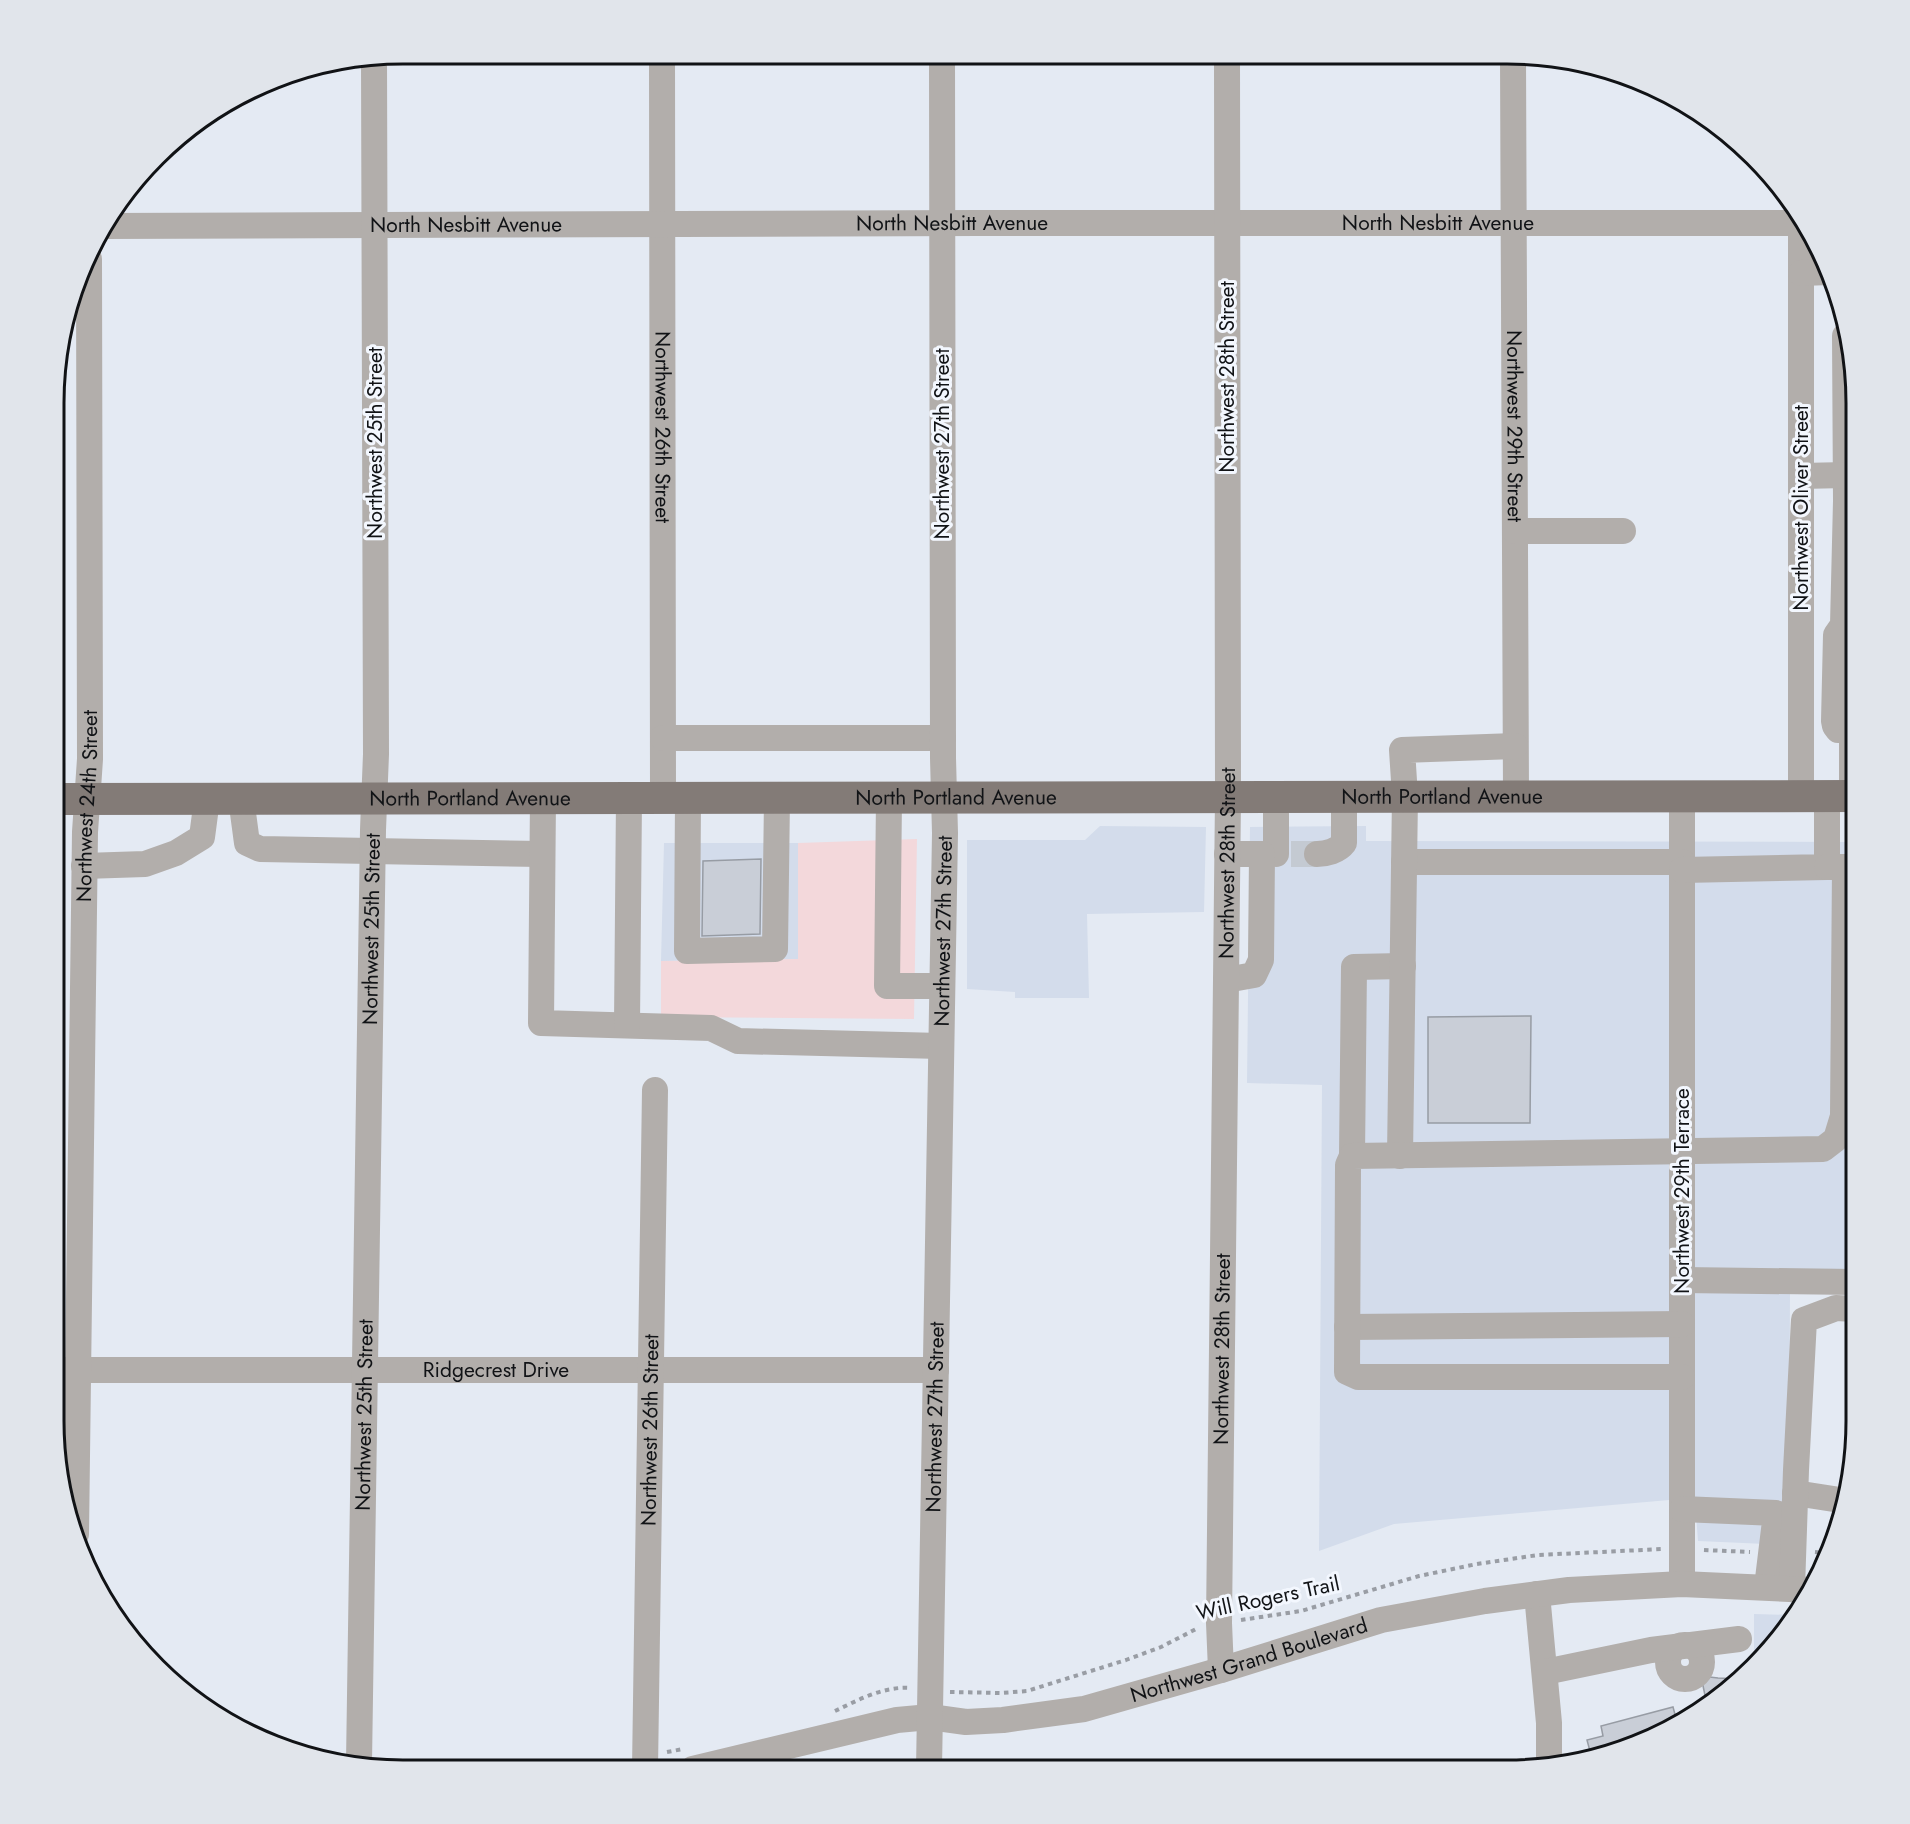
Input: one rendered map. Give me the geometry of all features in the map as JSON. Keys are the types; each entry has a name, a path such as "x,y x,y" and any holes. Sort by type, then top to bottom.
{"main road":[{"name":"North Portland Avenue","path":"73,799 1834,796"}],"street":[{"name":"Northwest 26th Street","path":"662,64 663,738 676,798 687,951 775,949 777,798"},
{"name":"Northwest 27th Street","path":"929,1760 944,798 942,64"},
{"name":"Northwest 28th Street","path":"1221,1670 1219,1623 1228,797 1227,64"},
{"name":"Northwest 29th Street","path":"1513,64 1516,796"},
{"name":"Northwest 25th Street","path":"359,1757 372,850 376,754 374,66"},
{"name":"North Nesbitt Avenue","path":"115,226 1514,224 1792,221"},
{"name":"Northwest Oliver Street","path":"1801,236 1802,726 1834,796"},
{"path":"1801,273 1819,272"},
{"name":"Northwest 24th Street","path":"74,1499 66,1370 84,866 73,799 90,759 89,277"},
{"path":"1801,476 1846,461"},
{"path":"1515,531 1623,531"},
{"path":"1846,590 1844,625 1836,635 1846,720"},
{"path":"1801,635 1836,635"},
{"path":"1802,726 1846,729"},
{"path":"1352,1155 1823,1149 1836,1139 1843,1116 1842,867 1834,796 1846,734"},
{"path":"663,738 943,738"},
{"path":"1400,1155 1405,796 1402,750 1515,746"},
{"path":"1227,854 1326,854 1344,843 1344,796"},
{"path":"1226,980 1254,975 1261,960 1261,918 1287,854 1276,797"},
{"name":"Northwest 29th Terrace","path":"1682,797 1682,1584"},
{"path":"241,798 247,843 260,849 542,854"},
{"path":"543,798 541,1023 711,1028 738,1041 941,1046"},
{"path":"627,1025 629,798"},
{"path":"889,798 887,986 942,986"},
{"path":"84,866 144,864 176,853 202,837 207,799"},
{"path":"1404,862 1842,867"},
{"path":"1227,913 1261,918"},
{"path":"1403,966 1354,967 1352,1155 1348,1165 1347,1372 1358,1377 1682,1377"},
{"name":"Northwest 26th Street","path":"645,1760 655,1090"},
{"path":"1682,1280 1846,1282"},
{"path":"1790,1588 1804,1320 1836,1308 1846,1309"},
{"path":"1347,1327 1682,1324"},
{"name":"Ridgecrest Drive","path":"66,1370 936,1370"},
{"path":"1795,1493 1836,1499"},
{"path":"1682,1509 1776,1514 1790,1588"},
{"name":"Northwest Grand Boulevard","path":"730,1760 897,1720 930,1717 966,1722 1004,1720 1084,1709 1221,1670 1381,1620 1485,1601 1569,1590 1682,1584 1790,1588"},
{"path":"1538,1594 1549,1723 1549,1757"},
{"path":"1545,1672 1683,1646 1739,1640"}],"path":[{"name":"Will Rogers Trail","path":"956,1692 1027,1691 1126,1660 1161,1647 1192,1630 1219,1623 1309,1609 1419,1576 1477,1564 1538,1554 1664,1549"},
{"path":"1704,1550 1754,1552"}],"shaded area":[{"path":"1100,826 1206,827 1204,912 1087,914 1089,998 1015,998 1015,992 967,989 967,840 1085,840"},
{"path":"1366,826 1366,841 1846,842 1846,1291 1790,1291 1789,1501 1766,1544 1698,1541 1695,1501 1669,1500 1394,1524 1319,1551 1322,1085 1247,1083 1250,827"},
{"path":"917,839 914,1019 661,1017 661,961 798,959 798,843"},
{"path":"664,843 798,843 799,959 661,961"},
{"path":"1754,1614 1784,1615 1775,1627 1754,1651"}],"building":[{"path":"761,859 760,934 702,936 703,861"},
{"path":"1531,1016 1530,1123 1428,1123 1428,1017"},
{"path":"1701,1676 1726,1678 1713,1689 1705,1695"},
{"path":"1673,1707 1675,1715 1636,1734 1589,1749 1587,1740 1603,1736 1601,1726"}],"tunnel":[{"path":"1291,854 1317,854"}]}
